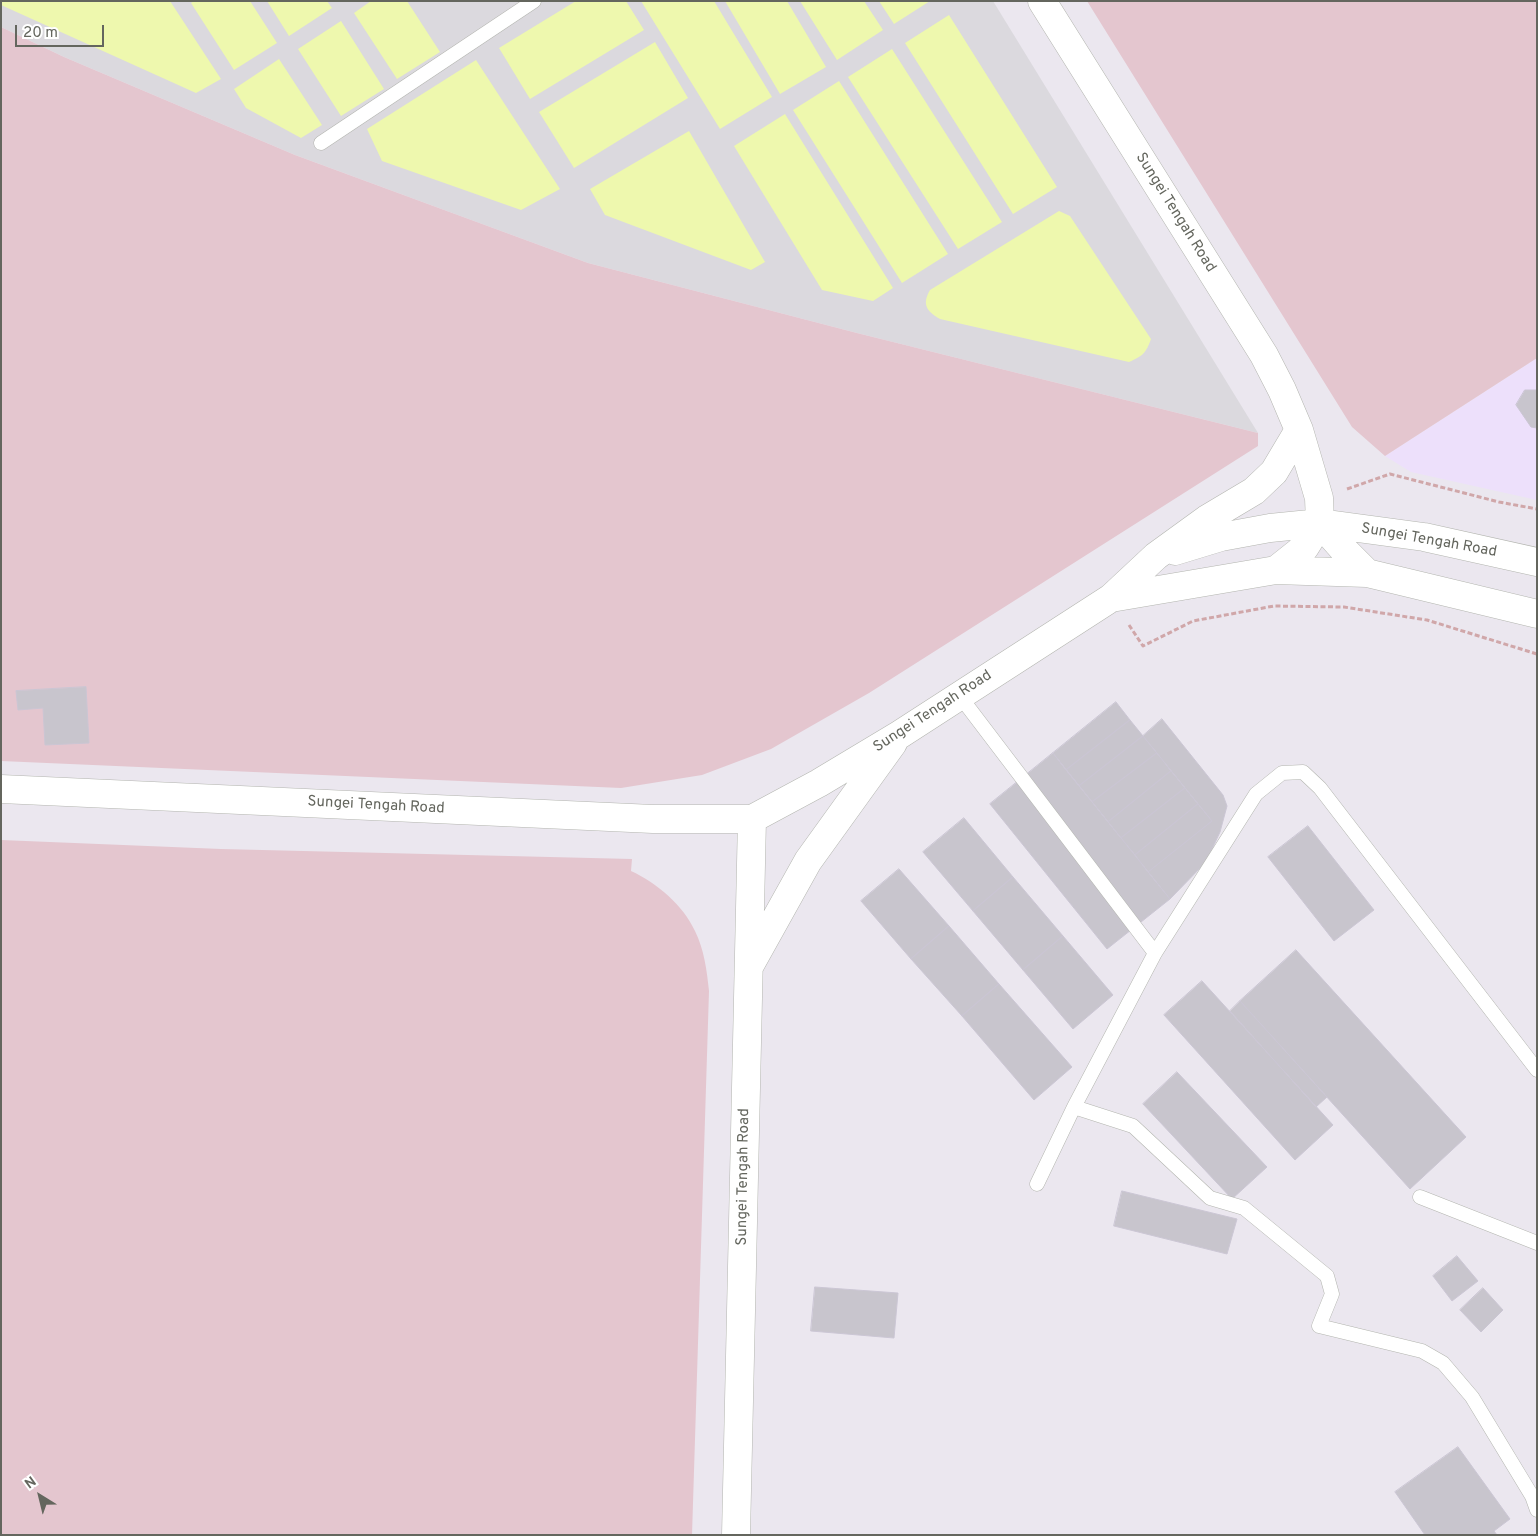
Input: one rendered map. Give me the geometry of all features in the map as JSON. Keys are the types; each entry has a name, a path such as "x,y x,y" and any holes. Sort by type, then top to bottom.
{"street":[{"name":"Sungei Tengah Road","path":"1042,1 1264,356 1282,390 1299,430 1319,510 1343,550 1367,573"},
{"name":"Sungei Tengah Road","path":"1,789 653,819 752,819 819,783 899,735 1111,598 1156,556 1207,519 1254,491 1274,472 1299,430"},
{"name":"Sungei Tengah Road","path":"1276,570 1305,547 1319,510"},
{"name":"Sungei Tengah Road","path":"1156,556 1221,537 1270,528 1319,510 1424,537 1537,562"},
{"name":"Sungei Tengah Road","path":"1111,598 1276,570 1367,573 1537,614"},
{"path":"748,968 808,861 899,735"},
{"name":"Sungei Tengah Road","path":"736,1535 752,819"}],"lane":[{"path":"321,144 534,1"},
{"path":"959,695 1155,953"},
{"path":"1038,1184 1074,1107 1155,953 1256,794 1282,773 1302,772 1320,788 1537,1070"},
{"path":"1074,1107 1134,1126 1210,1198 1244,1208 1328,1276 1332,1294 1319,1326 1422,1351 1444,1363 1472,1397 1532,1496 1537,1510"},
{"path":"1420,1197 1537,1243"}],"path":[{"path":"1319,510 1390,474 1499,502 1537,509"},
{"path":"1111,598 1143,646 1192,621 1274,606 1344,607 1427,620 1537,654"}],"shaded area":[{"path":"1,1 993,1 1258,433 857,333 588,263 295,155 64,57 1,27"},
{"path":"1,1 170,1 221,79 196,93 1,5"},
{"path":"194,1 250,1 277,43 234,70 191,3"},
{"path":"267,1 327,1 332,8 289,36"},
{"path":"371,1 407,1 440,52 397,79 354,13"},
{"path":"576,1 626,1 644,30 530,99 499,48"},
{"path":"641,1 714,1 772,97 720,129"},
{"path":"725,1 787,1 826,67 780,94"},
{"path":"800,1 864,1 883,30 837,60"},
{"path":"879,1 930,1 894,24"},
{"path":"1087,1 1537,1 1537,358 1385,456 1352,427"},
{"path":"949,15 1057,187 1013,214 905,43"},
{"path":"341,21 384,89 341,116 298,49"},
{"path":"1,27 64,57 295,155 588,263 857,333 1258,433 1258,446 869,693 771,749 702,775 621,788 1,761"},
{"path":"655,42 688,98 574,168 539,112"},
{"path":"892,49 1002,222 958,249 848,77"},
{"path":"279,59 322,125 301,138 246,108 234,89"},
{"path":"476,60 560,189 521,210 382,161 367,129"},
{"path":"839,81 948,254 902,283 793,110"},
{"path":"785,114 893,288 873,301 822,290 734,146"},
{"path":"689,131 765,262 751,270 605,215 590,189"},
{"path":"1059,211 1070,216 1151,339 1143,354 1134,360 1129,362 940,319 931,313 927,307 926,299 930,290"},
{"path":"1537,358 1537,500 1411,472 1385,456"},
{"path":"1,840 221,849 632,859 631,871 660,888 684,912 690,921 703,953 709,991 692,1535 1,1535"}],"building":[{"path":"1525,390 1537,390 1537,428 1531,427 1516,405"},
{"path":"86,687 89,743 45,745 43,708 18,710 16,691"},
{"path":"1116,702 1130,720 1066,770 1053,753"},
{"path":"1162,719 1223,795 1227,806 1220,832 1206,862 1170,899 1148,872 1212,821 1143,736"},
{"path":"1130,720 1143,736 1079,786 1066,770"},
{"path":"1143,736 1157,753 1092,802 1079,786"},
{"path":"1053,753 1170,899 1107,949 990,804"},
{"path":"1157,753 1171,771 1108,822 1092,802"},
{"path":"1171,771 1185,788 1121,838 1108,822"},
{"path":"1185,788 1198,804 1135,855 1121,838"},
{"path":"1198,804 1212,821 1148,872 1135,855"},
{"path":"964,818 1013,877 973,911 923,852"},
{"path":"1308,826 1374,910 1334,941 1268,857"},
{"path":"899,869 949,926 911,959 861,901"},
{"path":"1013,877 1063,936 1023,970 973,911"},
{"path":"949,926 999,984 962,1016 911,959"},
{"path":"1063,936 1113,995 1073,1029 1023,970"},
{"path":"1296,950 1466,1137 1410,1189 1240,1001"},
{"path":"1202,981 1333,1125 1295,1160 1164,1015"},
{"path":"999,984 1072,1067 1034,1100 962,1016"},
{"path":"1240,1001 1327,1097 1316,1107 1230,1011"},
{"path":"1177,1072 1267,1167 1232,1199 1143,1104"},
{"path":"1122,1191 1237,1219 1227,1254 1114,1226"},
{"path":"1457,1256 1478,1281 1452,1301 1433,1276"},
{"path":"815,1287 898,1293 894,1338 811,1331"},
{"path":"1483,1288 1503,1310 1481,1332 1460,1310"},
{"path":"1458,1447 1510,1519 1494,1531 1497,1535 1425,1535 1395,1492"}]}
